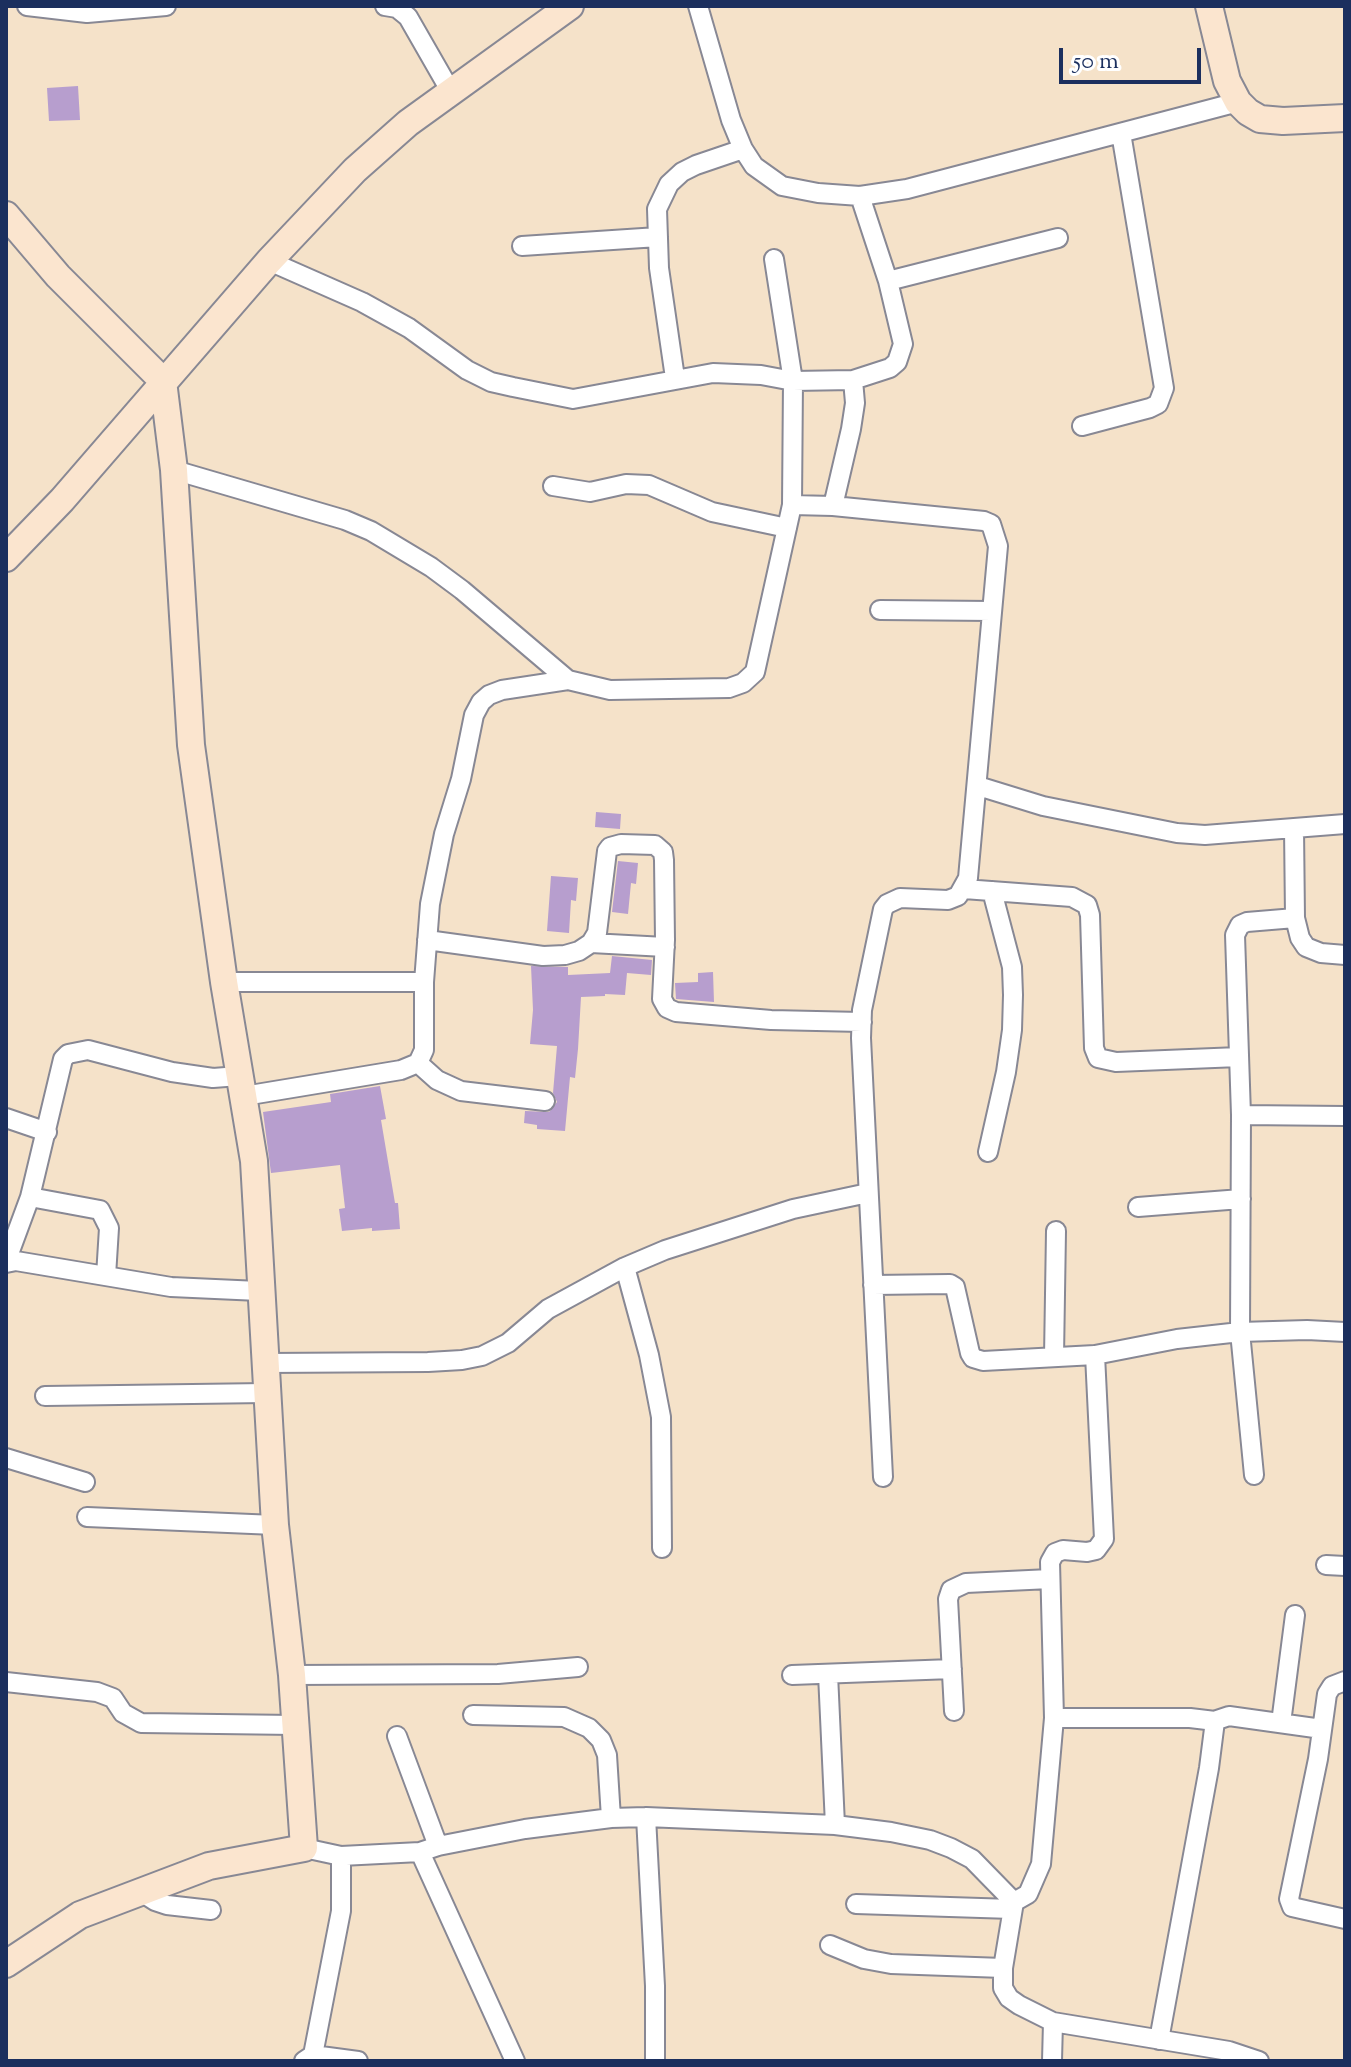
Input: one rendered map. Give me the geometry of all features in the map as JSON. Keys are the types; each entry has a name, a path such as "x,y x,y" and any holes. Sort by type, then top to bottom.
{"street":[{"path":"28,6 87,13 166,6"},
{"path":"385,6 397,8 408,17 451,92"},
{"path":"6,558 62,500 269,261 379,147 570,6"},
{"path":"698,6 731,120 743,149 754,166 782,186 818,193 860,196 941,181 1238,102"},
{"path":"1209,6 1227,81 1238,102 1260,119 1325,121 1345,118"},
{"path":"1082,426 1150,408 1158,404 1164,388 1121,133"},
{"path":"675,378 664,305 657,209 669,184 682,172 743,149"},
{"path":"269,261 362,302 409,328 467,370 491,382 573,399 675,378 734,372 793,381 853,380 890,368 901,354 903,344 888,281 860,196"},
{"path":"6,215 58,276 163,381 174,470 191,745 224,982 254,1161 259,1291 275,1525 292,1675 304,1848"},
{"path":"522,246 658,237"},
{"path":"888,281 1058,238"},
{"path":"259,1291 171,1287 16,1261 6,1262 30,1197 63,1059 75,1050 102,1053 241,1086 401,1070 418,1063 424,1050 424,982 430,904 474,715 481,702 502,690 568,680 610,690 711,690 743,683 755,672 792,505 793,381 774,259"},
{"path":"833,506 851,429 855,403 853,380"},
{"path":"174,470 345,520 371,531 431,567 462,590 568,680"},
{"path":"553,486 590,492 626,484 649,485 712,512 787,528"},
{"path":"792,505 961,518 991,524 998,546 968,878 958,896 948,900 900,898 892,900 883,909 862,1022 883,1477"},
{"path":"880,610 992,611"},
{"path":"978,786 1043,806 1177,833 1205,835 1345,824"},
{"path":"1294,828 1295,918 1300,938 1306,947 1321,953 1345,955"},
{"path":"427,940 543,956 579,951 591,943 597,933 607,851 621,844 655,845 663,852 664,860 664,1005 671,1010 771,1020 862,1022"},
{"path":"964,889 1072,897 1087,905 1090,915 1094,1048 1098,1058 1116,1062 1239,1057"},
{"path":"988,1152 1006,1072 1013,995 1012,967 992,891"},
{"path":"1254,1475 1240,1332 1241,1115 1236,930 1247,922 1295,918"},
{"path":"591,943 665,947"},
{"path":"224,982 424,982"},
{"path":"418,1063 437,1080 461,1091 545,1101"},
{"path":"1241,1115 1345,1116"},
{"path":"6,1118 47,1132"},
{"path":"266,1363 428,1362 482,1356 508,1343 548,1309 625,1267 665,1250 793,1209 868,1193"},
{"path":"30,1197 100,1210 109,1228 106,1276"},
{"path":"1138,1207 1241,1199"},
{"path":"1054,1357 1056,1231"},
{"path":"625,1267 649,1355 661,1417 662,1548"},
{"path":"873,1285 950,1284 955,1287 970,1353 977,1360 1095,1355 1177,1339 1240,1332 1345,1332"},
{"path":"856,1904 1013,1906 1028,1894 1041,1864 1054,1718 1050,1562 1055,1553 1063,1550 1096,1550 1104,1539 1095,1355"},
{"path":"45,1396 266,1393"},
{"path":"6,1458 85,1482"},
{"path":"87,1517 275,1525"},
{"path":"954,1711 948,1599 951,1590 966,1583 1050,1579"},
{"path":"1281,1723 1295,1615"},
{"path":"292,1675 498,1674 578,1667"},
{"path":"792,1675 952,1669"},
{"path":"828,1674 835,1825"},
{"path":"1345,1681 1332,1686 1327,1694 1289,1899 1292,1907 1345,1919"},
{"path":"6,1682 97,1692 113,1698 123,1713 141,1723 295,1725"},
{"path":"473,1715 564,1717 589,1728 601,1740 607,1755 611,1818"},
{"path":"1054,1718 1190,1718 1214,1721 1229,1716 1322,1729"},
{"path":"1159,2040 1209,1768 1214,1721"},
{"path":"397,1736 429,1849 514,2060 494,2061"},
{"path":"646,1817 655,1986 655,2061"},
{"path":"6,1964 80,1915 209,1866 304,1848 341,1856 429,1849 525,1829 611,1818 835,1825 930,1840 972,1859 1013,1906"},
{"path":"341,1856 341,1911 308,2058 358,2061"},
{"path":"141,1892 167,1905 211,1910"},
{"path":"1013,1906 1003,1968 1003,1988 1009,1998 1053,2022 1229,2051 1259,2061"},
{"path":"830,1945 864,1959 891,1964 1003,1968"},
{"path":"1052,2061 1053,2022"}],"building":[{"path":"78,86 80,120 49,121 47,88"},
{"path":"596,812 621,814 620,829 595,827"},
{"path":"618,861 638,863 636,884 631,883 628,914 612,912"},
{"path":"551,876 578,878 576,901 571,900 569,933 547,931"},
{"path":"612,956 652,960 651,975 627,973 625,995 581,997 575,1078 570,1077 565,1131 537,1129 537,1125 524,1123 525,1111 549,1112 557,1102 553,1093 557,1046 530,1044 533,1010 531,966 568,967 568,975 610,973"},
{"path":"713,972 714,1002 676,999 675,983 698,982 698,973"},
{"path":"380,1086 386,1119 381,1120 395,1203 398,1203 400,1229 342,1231 339,1209 345,1208 340,1165 271,1173 263,1112 331,1102 330,1094"}]}
